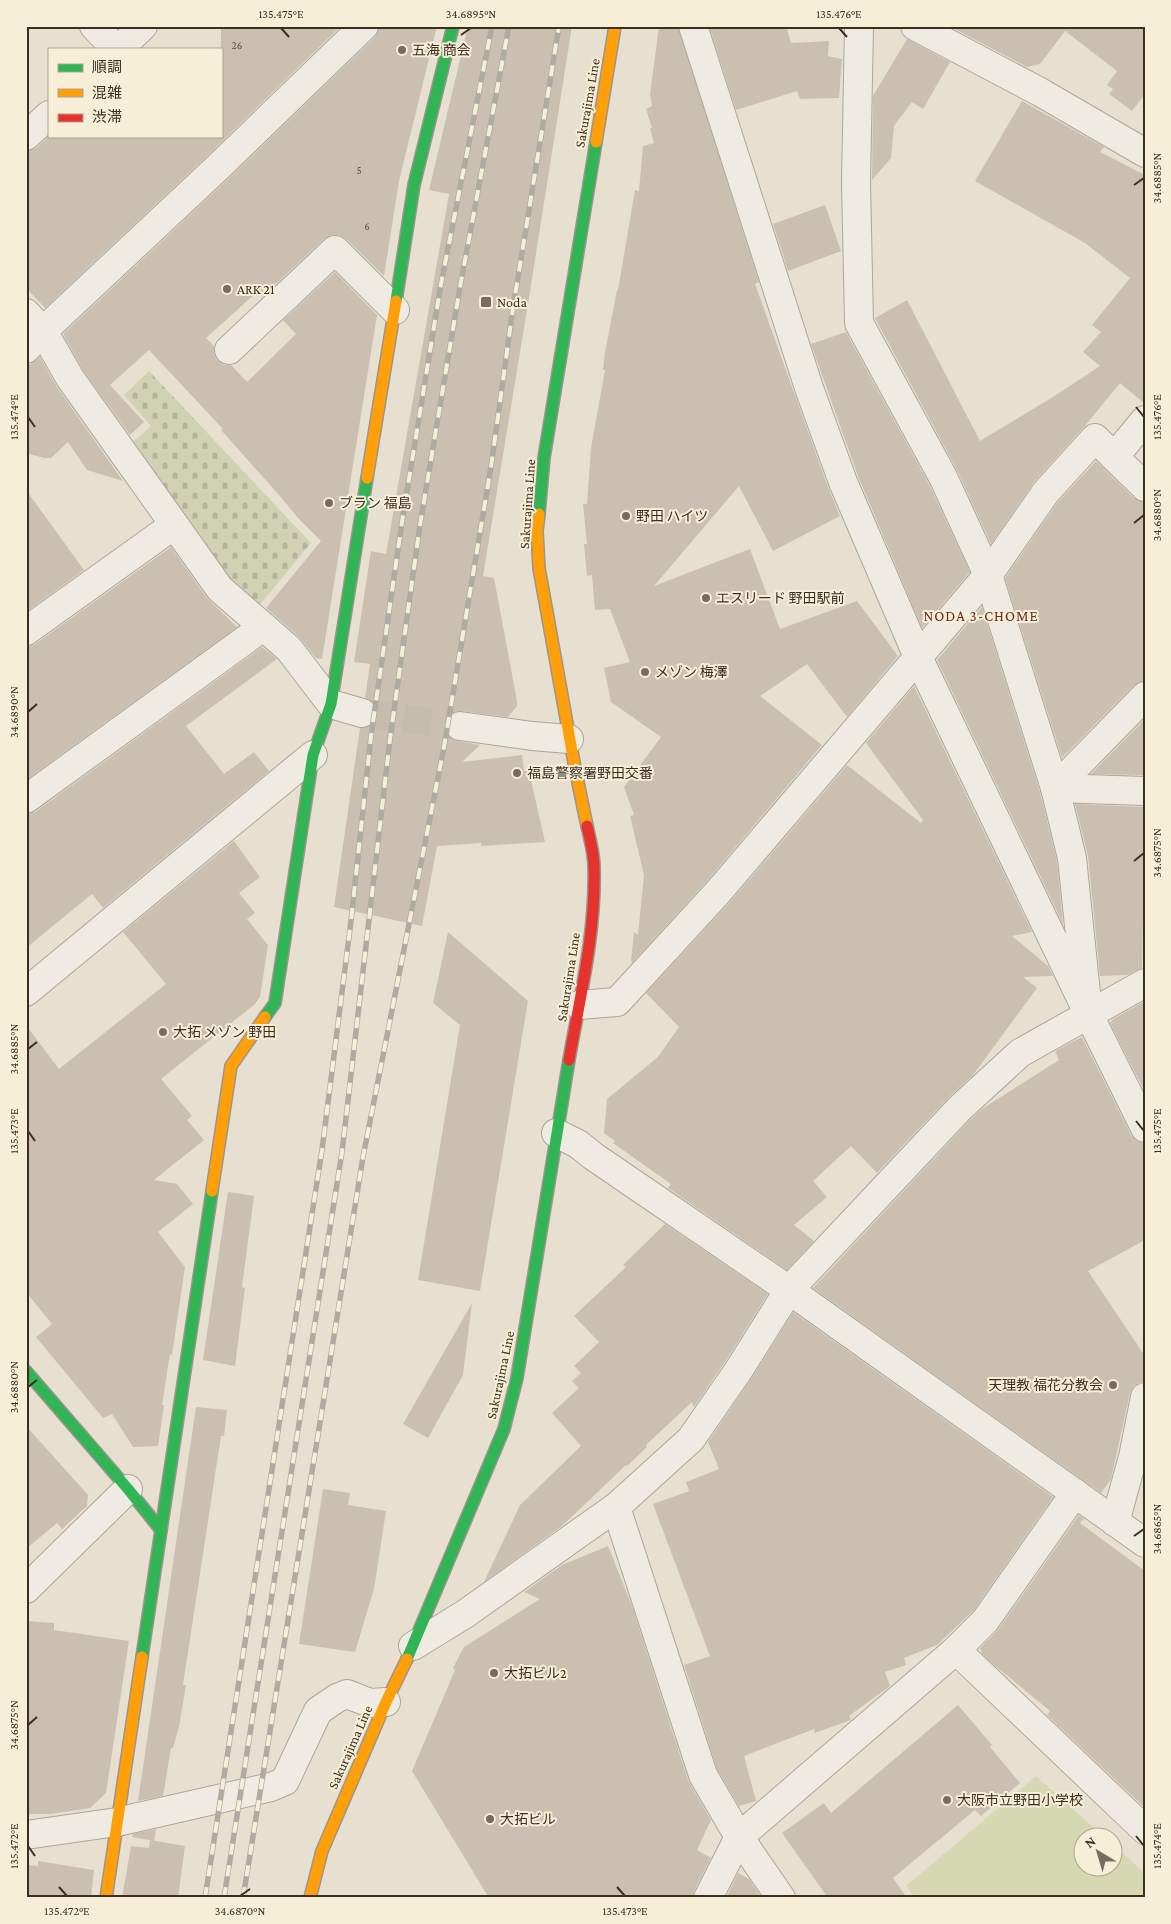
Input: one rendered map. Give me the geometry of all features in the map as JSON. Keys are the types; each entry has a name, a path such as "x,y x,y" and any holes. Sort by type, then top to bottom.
{"street":[{"path":"94,26 117,48"},
{"path":"119,48 143,26"},
{"path":"362,713 331,704 289,649 220,589 70,378 32,331 223,162 364,26"},
{"path":"106,1898 231,1066 275,1003 313,754 331,704 414,185 453,26"},
{"name":"Sakurajima Line","path":"310,1898 322,1851 386,1702 413,1646 504,1430 517,1378 556,1133 579,1005 594,904 594,866 585,811 569,739 539,568 537,531 544,458 615,26"},
{"path":"692,26 809,388 843,482 918,657 1145,1128"},
{"path":"859,26 856,182 859,323 943,477 988,575 1055,788 1072,858 1089,1015"},
{"path":"915,26 1040,92 1145,153"},
{"path":"26,136 48,116"},
{"path":"229,350 335,250 395,310"},
{"path":"1114,457 1145,420"},
{"path":"579,1005 617,1002 719,890 988,575 1046,492 1095,438 1145,487"},
{"path":"26,631 174,525"},
{"path":"26,799 263,627"},
{"path":"1055,788 1145,696"},
{"path":"460,726 569,739"},
{"path":"26,992 313,754"},
{"path":"1055,788 1145,791"},
{"path":"413,1646 465,1614 616,1507 691,1438 738,1371 789,1290 986,1082 1020,1053 1145,983"},
{"path":"556,1133 578,1144 789,1290 1145,1543"},
{"path":"28,1377 128,1489 161,1530"},
{"path":"1115,1522 1133,1457 1145,1397"},
{"path":"26,1589 128,1489"},
{"path":"708,1898 739,1837 956,1650 985,1622 1075,1494"},
{"path":"616,1507 704,1775 739,1837 781,1898"},
{"path":"956,1650 1145,1830"},
{"path":"26,1835 117,1822 271,1787 285,1781 318,1712 327,1704 347,1694 370,1703 386,1702"}],"green space":[{"path":"149,371 311,543 258,607 223,574 131,444 151,426 124,395"},
{"path":"1036,1776 1092,1826 1074,1826 1074,1876 1124,1876 1124,1854 1145,1874 1145,1898 915,1898 906,1886"}],"building":[{"path":"221,26 341,26 205,158 45,308 26,288 26,151 36,148 48,137 222,138"},
{"path":"379,26 437,26 399,181 384,276 346,239 339,235 331,235 324,239 262,297 257,292 206,338 214,346 214,354 217,360 224,365 231,365 247,382 296,334 283,320 335,272 377,315 322,659 316,658 299,637 266,608 321,541 298,518 221,430 223,429 149,350 110,385 144,422 130,435 83,370 63,334 227,180 375,37"},
{"path":"468,26 572,26 483,576 494,578 517,706 508,717 455,711 447,717 445,724 446,732 451,739 480,745 462,762 522,755 524,771 529,771 545,842 481,846 481,843 437,846 422,926 334,907 360,728 372,725 377,717 377,709 374,703 365,698 370,664 354,662 371,551 386,554 449,194 429,190"},
{"path":"659,26 678,26 759,282 755,284 840,516 773,551 739,486 654,586 750,549 780,629 857,601 898,656 847,717 807,664 760,696 822,745 707,881 632,963 634,932 638,935 644,875 630,816 634,815 624,787 661,737 611,702 604,668 630,662 610,609 595,610 592,575 587,576 584,544 587,544 583,504 587,504 591,448 605,370 603,370 605,352 635,190 639,191 643,146 654,143 646,109 652,106 650,94"},
{"path":"709,26 786,26 791,43 829,41 828,56 842,59 839,98 800,99 797,91 736,110"},
{"path":"949,26 1145,26 1145,94 1132,111 1109,94 1113,89 1107,85 1117,71 1065,31 1040,64 1027,67"},
{"path":"907,39 950,62 923,109 912,102 894,126 891,158 872,180 873,96"},
{"path":"1022,101 1104,147 1100,152 1145,175 1145,404 1120,383 1084,427 1034,482 991,544 957,470 875,318 907,300 980,441 1100,366 1083,352 1101,332 1092,325 1130,278 1085,243 975,181"},
{"path":"825,205 841,251 788,271 773,224"},
{"path":"846,332 929,484 970,572 922,628 858,476 811,344"},
{"path":"40,357 57,387 123,481 87,470 68,442 51,458 26,453 26,365 31,364"},
{"path":"1096,461 1134,498 1145,502 1145,681 1134,685 1062,758 1005,578 1058,502"},
{"path":"26,490 84,570 26,612"},
{"path":"171,547 207,598 237,627 26,780 26,646 35,644"},
{"path":"982,607 1040,792 1057,861 1063,924 937,660"},
{"path":"262,647 277,659 186,726 224,774 254,752 269,771 103,908 92,894 26,948 26,814 35,812"},
{"path":"914,686 1032,932 1012,936 1048,966 1053,976 1023,977 1037,988 973,1075 949,1097 877,1173 851,1146 813,1181 827,1197 794,1225 814,1241 787,1270 668,1188 671,1184 613,1143 615,1141 604,1133 607,1099 658,1057 679,1027 646,993 731,901 847,765 921,823 923,820 866,743"},
{"path":"1145,719 1145,775 1091,774"},
{"path":"1075,804 1145,807 1142,968 1127,975 1100,976 1088,856"},
{"path":"234,841 260,877 239,893 255,913 247,919 268,945 260,997 255,1004 161,1079 192,1116 187,1120 204,1140 154,1180 177,1184 193,1204 158,1232 185,1267 172,1355 170,1354 162,1405 164,1405 158,1446 133,1447 112,1414 103,1418 36,1337 52,1324 26,1292 26,1025 59,1069 166,984 123,932"},
{"path":"448,932 528,1001 480,1291 418,1280 460,1025 433,1003"},
{"path":"1145,1001 1145,1092 1110,1023 1113,1019"},
{"path":"1082,1037 1131,1135 1137,1141 1145,1144 1145,1240 1088,1271 1145,1356 1145,1382 1140,1382 1134,1386 1130,1393 1111,1479 1101,1493 813,1288 971,1119 982,1109 1059,1060 1055,1051"},
{"path":"228,1192 254,1196 242,1287 245,1288 235,1366 203,1360"},
{"path":"665,1224 768,1294 694,1407 692,1402 646,1445 647,1447 562,1526 484,1582 520,1505 581,1446 552,1413 579,1388 572,1381 581,1373 574,1366 599,1342 574,1316 626,1267 623,1265"},
{"path":"472,1303 463,1375 428,1438 403,1424"},
{"path":"793,1312 1053,1497 973,1611 937,1645 904,1658 906,1665 885,1672 890,1686 849,1716 851,1720 815,1733 814,1729 744,1756 756,1801 739,1806 717,1769 684,1665 710,1656 653,1504 689,1491 686,1482 719,1469 708,1442 751,1379"},
{"path":"196,1407 227,1410 224,1436 221,1436 183,1685 186,1685 179,1727 173,1748 171,1748 163,1796 138,1801"},
{"path":"26,1426 88,1495 87,1506 62,1529 57,1523 26,1549"},
{"path":"323,1489 350,1493 348,1505 386,1511 374,1589 355,1652 299,1644"},
{"path":"1079,1515 1084,1519 1080,1523 1145,1571 1145,1808 1047,1715 1050,1711 993,1664 982,1654 980,1648 998,1630"},
{"path":"608,1546 632,1606 688,1780 711,1820 697,1850 711,1858 694,1891 693,1898 489,1898 412,1771 455,1670 453,1668 464,1647 540,1599 524,1592 562,1565"},
{"path":"26,1621 54,1623 54,1630 129,1641 106,1793 90,1808 51,1814 26,1814"},
{"path":"958,1705 992,1745 990,1747 1020,1783 981,1816 975,1810 893,1878 907,1898 828,1898 782,1833 824,1803 831,1813"},
{"path":"156,1829 154,1841 132,1837 133,1834"},
{"path":"150,1840 185,1846 178,1898 122,1898 131,1846 149,1848"},
{"path":"38,1861 94,1870 91,1898 26,1898 26,1865 38,1866"},
{"path":"738,1873 749,1879 762,1898 726,1898"}],"tunnel":[{"path":"362,713 460,726"}],"railway":[{"path":"205,1898 322,1150 351,921 371,736 402,522 441,284 492,26"},
{"path":"224,1898 342,1152 390,739 420,525 460,287 509,26"},
{"path":"243,1898 363,1157 444,747 491,467 513,308 559,26"}],"traffic: fast":[{"path":"396,301 414,185 453,26"},
{"path":"539,514 544,458 596,142"},
{"path":"265,1017 275,1003 313,755 331,704 367,478"},
{"path":"407,1659 504,1429 517,1378 569,1060"},
{"path":"142,1657 212,1191"},
{"path":"26,1371 161,1530"}],"traffic: slow":[{"path":"596,142 615,26"},
{"path":"367,478 396,301"},
{"path":"539,514 537,531 539,568 587,826"},
{"path":"212,1191 231,1066 265,1017"},
{"path":"106,1898 142,1657"},
{"path":"310,1898 322,1851 386,1702 407,1659"}],"traffic: jam":[{"path":"569,1060 590,940 594,891 594,862 587,826"}],"place":[{"name":"五海 商会","path":"402,50"},
{"name":"ARK 21","path":"227,289"},
{"name":"Noda","path":"486,302"},
{"name":"ブラン 福島","path":"329,503"},
{"name":"野田 ハイツ","path":"626,516"},
{"name":"エスリード 野田駅前","path":"706,598"},
{"name":"メゾン 梅澤","path":"645,672"},
{"name":"福島警察署野田交番","path":"517,773"},
{"name":"大拓 メゾン 野田","path":"163,1032"},
{"name":"天理教 福花分教会","path":"1113,1385"},
{"name":"大拓ビル2","path":"494,1673"},
{"name":"大阪市立野田小学校","path":"947,1800"},
{"name":"大拓ビル","path":"490,1819"}],"district":[{"name":"NODA 3-CHOME","path":"981,616"}]}
